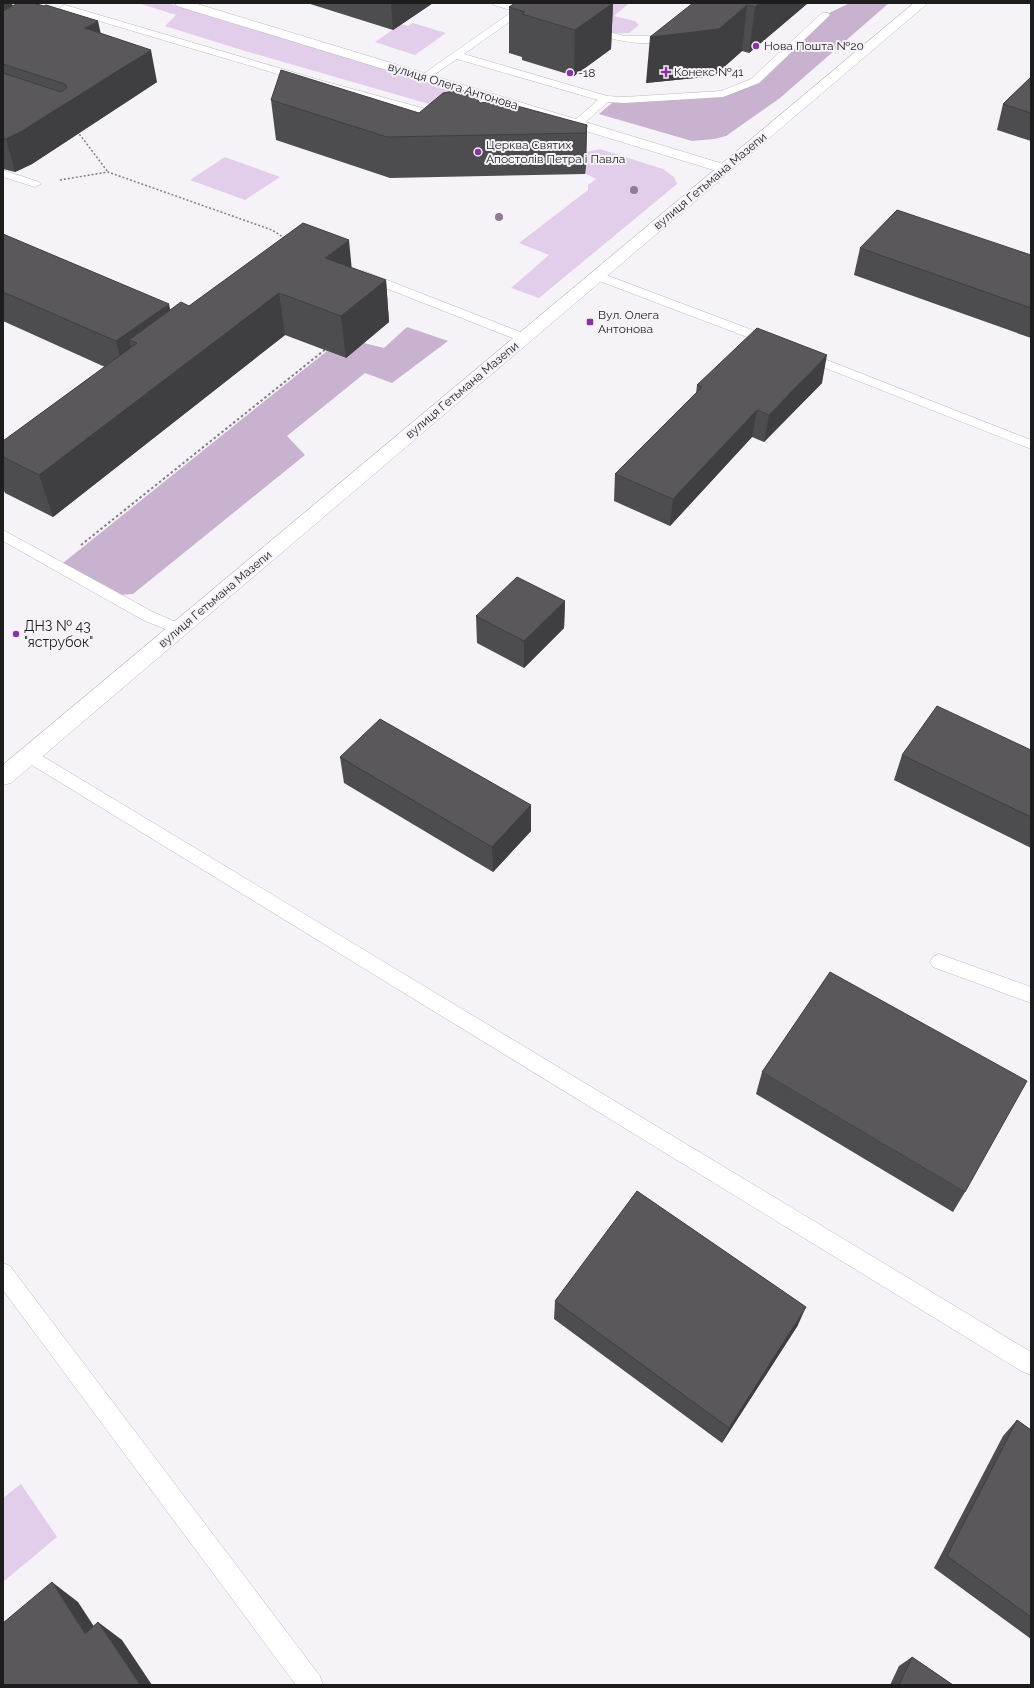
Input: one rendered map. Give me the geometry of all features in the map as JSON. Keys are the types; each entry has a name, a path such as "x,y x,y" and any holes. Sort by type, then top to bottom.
{"main road":[{"name":"вулиця Олега Антонова","path":"181,3 725,168"},
{"name":"вулиця Гетьмана Мазепи","path":"3,777 922,3"}],"lane":[{"path":"54,14 74,3"},
{"path":"497,3 541,16"},
{"path":"65,8 341,89 444,117 450,113"},
{"path":"424,77 520,10"},
{"path":"456,55 606,99 624,100 723,94 755,81 825,16"},
{"path":"576,25 624,39 658,39 680,25"},
{"path":"467,102 480,94"},
{"path":"577,124 606,99"},
{"path":"3,173 35,184"},
{"path":"356,272 524,338"},
{"path":"598,276 786,347 1031,446"},
{"path":"3,535 148,616 178,629"},
{"path":"28,755 1031,1364"},
{"path":"939,962 1031,995"},
{"path":"3,1273 311,1685"}],"path":[{"path":"73,126 108,172"},
{"path":"35,184 108,172 272,230 292,243"},
{"path":"57,564 331,344"}],"shaded area":[{"path":"138,3 167,3 458,91 436,106 245,51 165,26 176,15"},
{"path":"566,3 628,4 614,16 635,21 639,25 629,33 607,34"},
{"path":"850,3 889,3 780,98 726,136 714,139 692,141 599,114 612,103 723,94 755,81 825,15"},
{"path":"413,23 446,33 415,55 375,42 401,24 408,26"},
{"path":"600,149 663,169 674,177 677,184 539,298 511,288 549,255 519,243 588,190 588,185 596,179 570,166 582,153"},
{"path":"225,157 280,177 245,200 190,180"},
{"path":"407,327 448,341 392,383 365,373 287,436 305,455 133,594 119,595 63,563 327,351 345,358 364,343 384,348"},
{"path":"21,1484 57,1537 3,1582 3,1498"}],"building":[{"path":"18,3 46,5 98,21 85,28 151,50 22,131 6,139 3,138 3,73 61,92 67,88 65,84 3,64 3,11"},
{"path":"515,3 613,3 575,30 522,14 525,12 509,7"},
{"path":"693,3 760,3 755,7 747,5 719,29 650,37"},
{"path":"281,70 419,113 443,93 460,90 473,93 480,103 499,101 587,125 586,133 387,137 271,100"},
{"path":"1031,77 1031,113 1003,104"},
{"path":"897,210 1031,255 1031,308 860,248"},
{"path":"303,223 349,240 325,258 386,280 341,316 279,293 39,475 3,457 3,441 137,343 129,340 181,302 189,306"},
{"path":"3,234 169,304 116,341 3,292"},
{"path":"757,328 827,355 769,415 757,410 673,499 615,474 702,387 697,385"},
{"path":"517,577 565,601 524,641 476,616"},
{"path":"937,706 1031,750 1031,817 902,755"},
{"path":"380,719 531,805 492,847 340,757"},
{"path":"830,972 1027,1081 965,1192 762,1072"},
{"path":"637,1191 806,1307 729,1428 555,1301"},
{"path":"1017,1420 1031,1430 1031,1617 947,1556"},
{"path":"52,1582 85,1634 98,1622 140,1685 3,1685 3,1623"},
{"path":"912,1657 953,1685 899,1685"}],"place":[{"name":"Нова Пошта №20","path":"756,46"},
{"name":"Конекс №41","path":"666,72"},
{"name":"-18","path":"570,73"},
{"name":"Церква Святих Апостолів Петра і Павла","path":"478,152"},
{"name":"Вул. Олега Антонова","path":"590,322"},
{"name":"ДНЗ № 43 \"яструбок\"","path":"16,634"}]}
